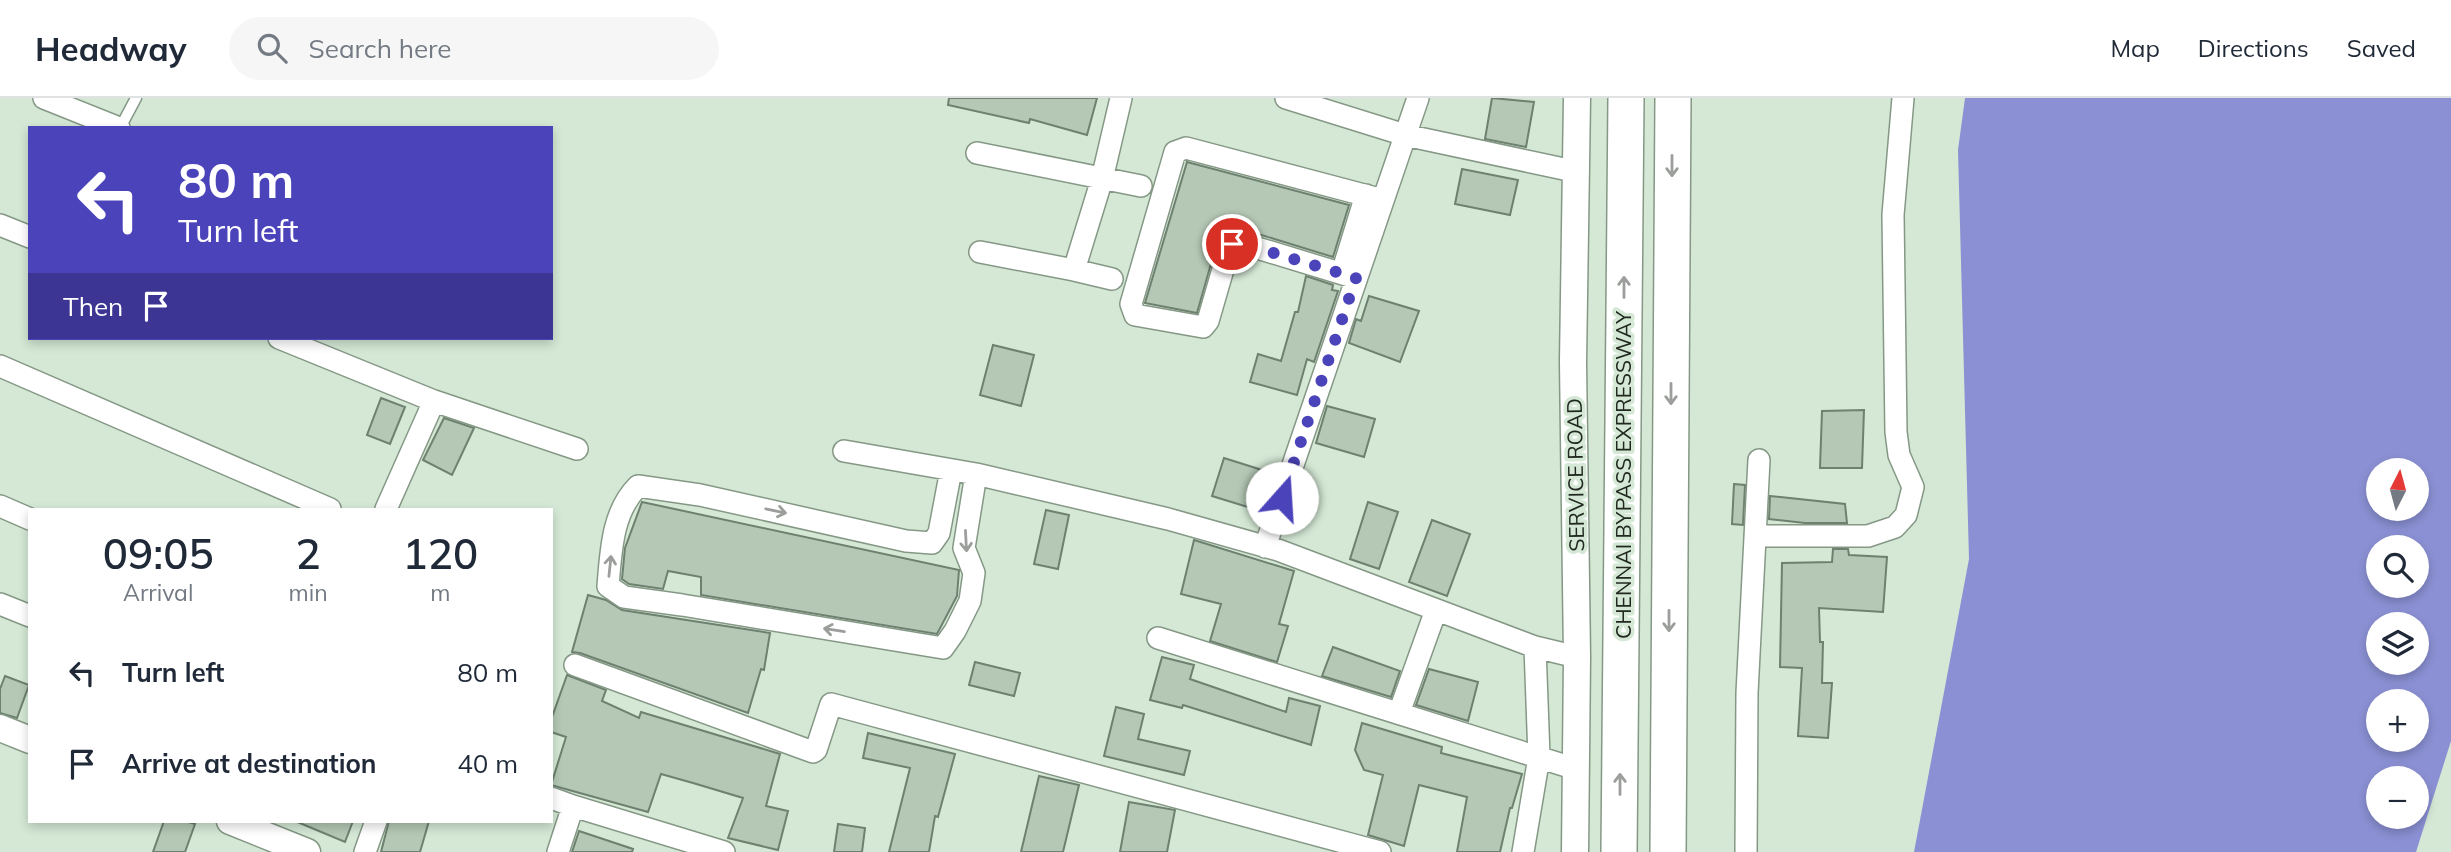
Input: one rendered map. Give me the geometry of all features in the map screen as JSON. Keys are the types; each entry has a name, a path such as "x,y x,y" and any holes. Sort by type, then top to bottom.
{"highway":[{"name":"CHENNAI BYPASS EXPRESSWAY","path":"1619,852 1626,98"},
{"path":"1668,852 1673,98"}],"street":[{"path":"44,98 115,126"},
{"path":"1074,270 1102,179 1121,98"},
{"path":"1286,98 1405,135 1577,172"},
{"path":"1265,547 1375,198 1405,135 1418,98"},
{"name":"SERVICE ROAD","path":"1575,852 1577,657 1573,362 1577,98"},
{"path":"1755,536 1868,536 1895,527 1906,515 1912,502 1913,487 1899,455 1896,432 1893,215 1903,98"},
{"path":"1349,275 1241,243 1232,244 1227,252 1208,321 1203,327 1135,316 1131,304 1175,152 1186,148 1375,198"},
{"path":"977,153 1141,186"},
{"path":"0,225 28,236"},
{"path":"980,252 1112,279"},
{"path":"284,340 434,401 577,449"},
{"path":"0,366 328,508"},
{"path":"386,508 434,401"},
{"path":"844,451 976,474 1168,520 1265,547 1535,647 1577,657"},
{"path":"1746,852 1747,693 1759,460"},
{"path":"951,470 939,533 932,543 906,541 701,495 638,486 625,499 612,542 608,586 624,597 943,648 970,601 974,573 964,548 976,474"},
{"path":"0,506 28,518"},
{"path":"0,604 28,615"},
{"path":"1399,713 1436,610"},
{"path":"1158,638 1576,769"},
{"path":"1523,852 1539,757 1535,647"},
{"path":"575,666 813,752 817,750 831,704 1380,852"},
{"path":"0,728 28,739"},
{"path":"553,799 724,852"},
{"path":"558,852 573,806"},
{"path":"235,823 307,852"},
{"path":"365,852 375,823"}],"lane":[{"path":"121,126 136,98"}],"water":[{"path":"1965,98 2451,98 2451,741 2429,811 2429,766 2366,766 2366,829 2423,829 2416,852 1914,852 1969,559 1958,150"}],"building":[{"path":"949,98 1097,98 1087,135 1030,119 1029,123 948,105"},
{"path":"1492,98 1534,102 1526,147 1485,139"},
{"path":"1187,162 1349,205 1333,257 1245,230 1231,231 1224,234 1216,246 1197,313 1145,303"},
{"path":"1462,169 1518,180 1510,215 1455,204"},
{"path":"1306,276 1333,285 1332,290 1338,291 1314,362 1307,359 1297,395 1250,382 1258,354 1281,361 1295,312 1298,312"},
{"path":"1369,296 1419,311 1400,362 1349,343 1356,319 1361,321"},
{"path":"993,345 1034,355 1021,406 980,395"},
{"path":"381,398 405,407 390,444 367,435"},
{"path":"1327,406 1375,419 1364,457 1316,443"},
{"path":"1864,410 1862,468 1820,468 1822,411"},
{"path":"444,418 474,428 452,475 423,460"},
{"path":"1224,458 1262,470 1251,508 1212,496"},
{"path":"1734,484 1745,485 1743,525 1732,524"},
{"path":"1770,496 1845,504 1847,523 1805,523 1769,519"},
{"path":"642,502 959,570 957,596 937,634 701,595 701,577 668,571 663,589 629,584 622,579 625,548"},
{"path":"1368,502 1398,512 1379,569 1350,559"},
{"path":"1046,510 1069,515 1058,569 1034,564"},
{"path":"1432,520 1470,534 1447,596 1409,582"},
{"path":"1194,540 1294,571 1279,624 1288,626 1277,662 1210,641 1221,604 1181,594"},
{"path":"1833,549 1848,549 1849,555 1887,557 1883,612 1819,608 1820,642 1823,642 1822,683 1832,683 1828,738 1798,736 1802,668 1780,667 1782,563 1832,562"},
{"path":"588,595 606,600 622,610 770,633 764,670 761,669 748,713 572,652"},
{"path":"1333,647 1400,671 1391,697 1322,676"},
{"path":"1162,657 1194,665 1190,679 1286,712 1289,698 1320,706 1311,745 1183,705 1182,708 1150,700"},
{"path":"975,662 1020,673 1014,696 969,685"},
{"path":"1429,669 1478,682 1468,721 1416,705"},
{"path":"567,675 606,690 602,701 639,718 641,712 780,754 766,806 788,811 778,850 728,838 743,798 693,783 661,774 648,812 553,786 566,737 553,733 553,714"},
{"path":"5,676 28,685 17,718 0,713 0,689"},
{"path":"1116,707 1144,714 1138,739 1190,751 1184,775 1104,756"},
{"path":"1362,723 1442,747 1441,753 1522,774 1510,808 1500,852 1457,852 1467,797 1419,785 1404,846 1368,835 1383,775 1364,770 1355,750"},
{"path":"868,733 955,754 938,817 935,816 929,852 889,852 910,768 863,758"},
{"path":"1039,776 1079,785 1063,852 1021,852"},
{"path":"1129,802 1175,810 1167,852 1120,852"},
{"path":"163,823 195,824 185,852 153,852"},
{"path":"300,823 352,823 345,842"},
{"path":"388,823 428,823 420,852 381,852"},
{"path":"838,824 865,828 862,852 834,852"},
{"path":"579,831 633,849 632,852 572,852"}],"route":[{"path":"1232,244 1241,243 1356,278 1282,498"}]}
